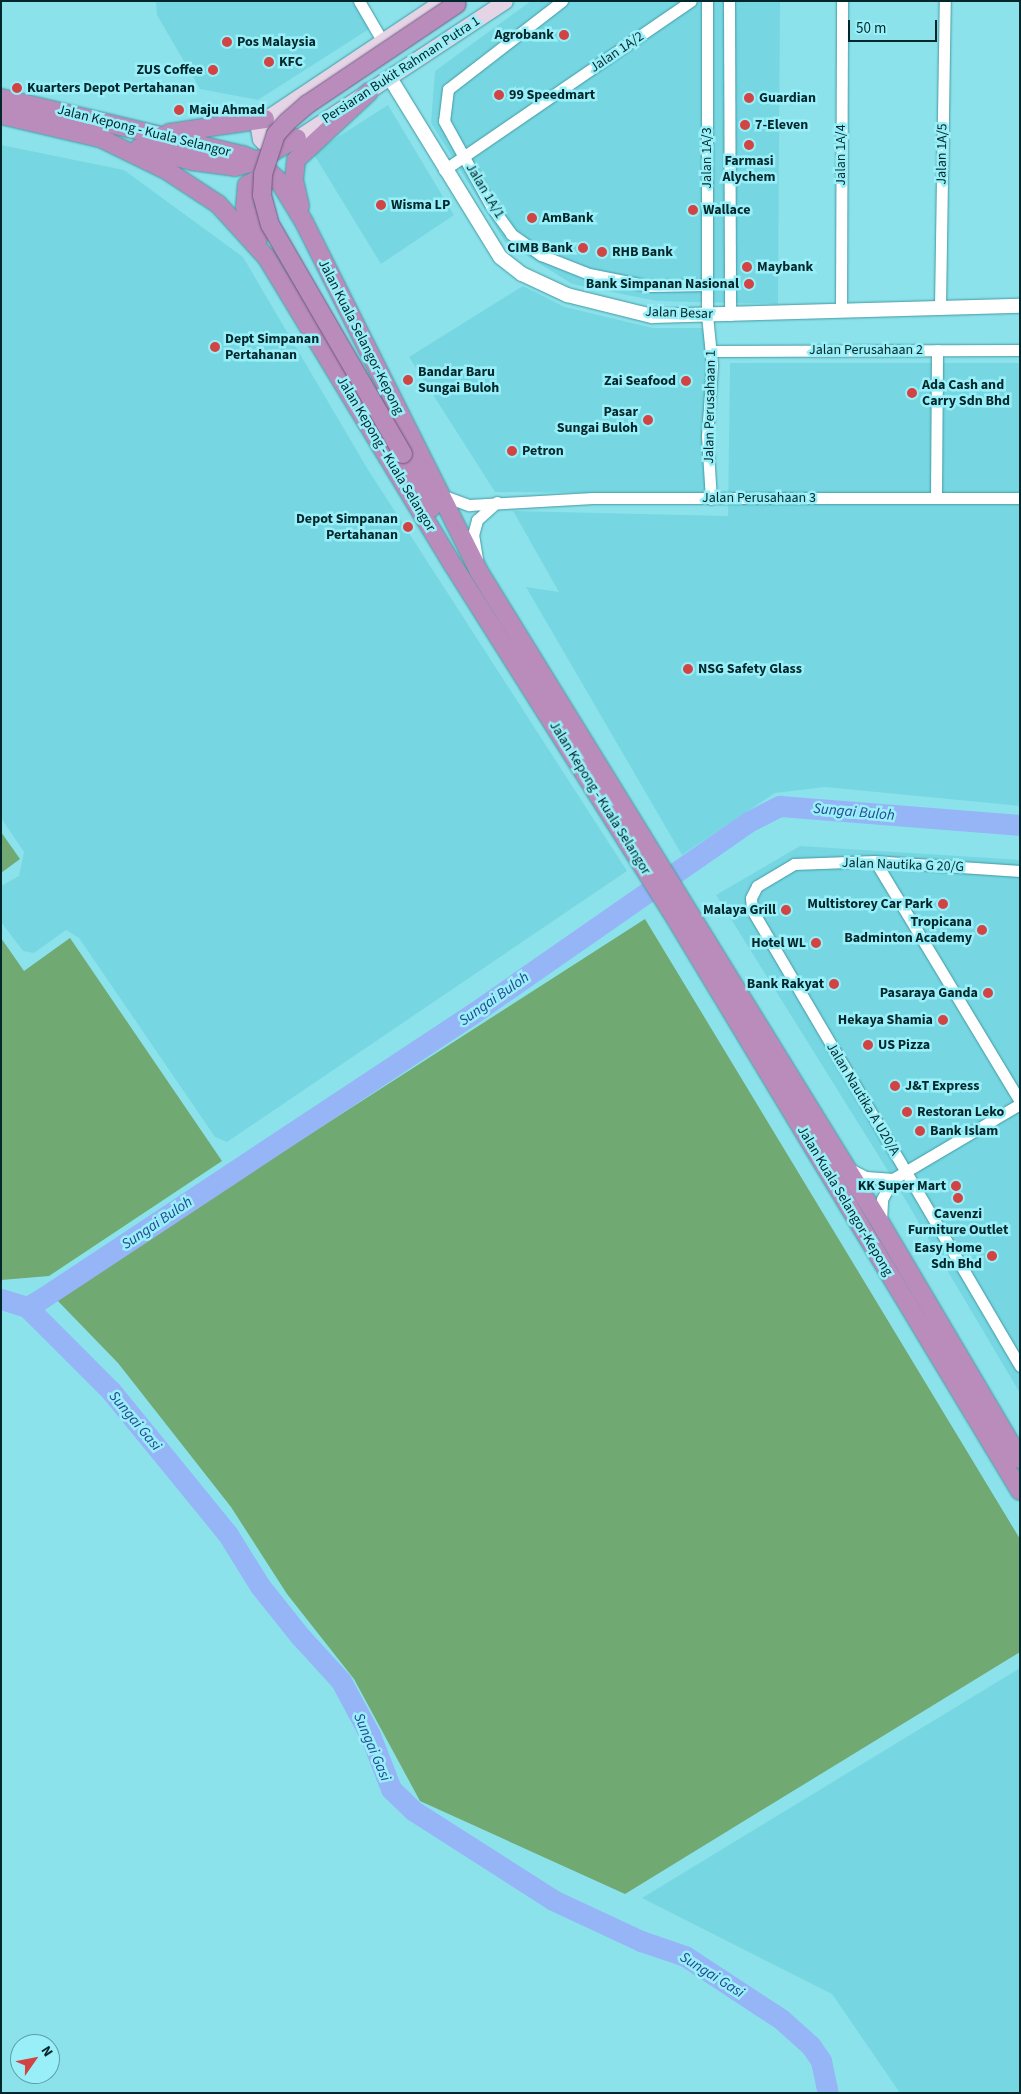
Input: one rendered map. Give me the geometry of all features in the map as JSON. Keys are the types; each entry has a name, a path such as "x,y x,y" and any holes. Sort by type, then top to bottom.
{"highway":[{"path":"453,2 308,104 287,122 276,134 263,174 262,196 270,225 403,454 437,519 453,565"},
{"path":"304,222 294,180 296,160 368,92"},
{"name":"Jalan Kepong - Kuala Selangor","path":"1,98 257,161 279,181"},
{"name":"Jalan Kepong - Kuala Selangor","path":"1,115 100,138 190,184 218,204 267,258 453,565 678,907"},
{"path":"156,135 265,119"},
{"path":"100,138 192,161 235,167 257,161 297,138"},
{"path":"267,258 251,225 244,194 247,185 254,178 279,181"},
{"name":"Jalan Kuala Selangor-Kepong","path":"279,181 304,222 441,495"},
{"name":"Jalan Kepong - Kuala Selangor","path":"441,495 478,570 652,866"},
{"name":"Jalan Kuala Selangor-Kepong","path":"678,907 846,1167 1020,1459"},
{"name":"Jalan Kuala Selangor-Kepong","path":"678,907 1020,1491"}],"main road":[{"name":"Persiaran Bukit Rahman Putra 1","path":"265,119 257,134 265,144 279,145 297,138 505,1"},
{"path":"265,119 383,42 453,2"}],"street":[{"path":"359,1 383,42"},
{"name":"Jalan 1A/1","path":"562,1 448,89 444,121 511,234 541,255 589,274 649,286 707,286"},
{"name":"Jalan 1A/2","path":"444,170 691,1"},
{"name":"Jalan 1A/3","path":"707,1 707,315"},
{"name":"Jalan 1A/3","path":"729,1 730,315"},
{"name":"Jalan 1A/4","path":"841,310 842,1"},
{"name":"Jalan 1A/5","path":"940,306 945,1"},
{"name":"Jalan Besar","path":"390,78 444,170 500,257 522,274 567,295 652,316 730,315 940,306 1020,306"},
{"name":"Jalan Perusahaan 1","path":"707,315 712,351 708,410 711,499"},
{"path":"936,497 937,350"},
{"name":"Jalan Perusahaan 2","path":"712,351 1020,350"},
{"name":"Jalan Perusahaan 3","path":"441,495 469,505 499,501 1020,498"},
{"path":"478,570 474,535 477,520 499,501"},
{"path":"875,861 1020,1102 892,1179 882,1199 881,1224"},
{"name":"Jalan Nautika G 20/G","path":"752,910 751,898 757,886 794,864 875,861 1020,871"},
{"name":"Jalan Nautika A U20/A","path":"752,910 1020,1366"},
{"path":"846,1167 866,1176 892,1179"}],"shaded area":[{"path":"156,1 353,1 369,29 258,100 200,89 157,15"},
{"path":"531,1 780,1 778,304 657,301 572,284 505,242 431,123 435,71"},
{"path":"388,105 454,215 381,264 313,153"},
{"name":"Depot Simpanan Pertahanan","path":"1,145 124,170 243,257 367,468 627,871 227,1142 215,1137 79,938 66,930 34,953 23,951 1,922 1,886 19,876 24,852 1,818"},
{"path":"523,286 565,307 653,328 705,328 708,350 706,494 495,492 409,357"},
{"path":"730,363 1020,363 1020,806 825,787 775,793 682,855 526,587 559,592 513,511 728,516"},
{"path":"800,846 1020,860 1020,1393 893,1179 716,895"},
{"path":"1020,1668 1020,2093 900,2093 832,1994 642,1898"}],"green space":[{"path":"1,832 20,859 1,873"},
{"path":"645,919 1020,1539 1020,1652 625,1894 420,1801 354,1679 287,1594 231,1507 118,1363 55,1298"},
{"path":"1,938 24,971 70,938 222,1161 49,1276 1,1280"}],"waterway":[{"name":"Sungai Buloh","path":"1,1299 27,1307 41,1299 475,1012 748,822 780,806 1020,825"},
{"name":"Sungai Gasi","path":"27,1307 111,1391 227,1533 260,1586 299,1635 341,1681 370,1735 391,1789 414,1811 553,1900 641,1941 685,1956 781,2019 811,2046 821,2061 828,2093"}],"place":[{"name":"Agrobank","path":"564,35"},
{"name":"Pos Malaysia","path":"227,42"},
{"name":"KFC","path":"269,62"},
{"name":"ZUS Coffee","path":"213,70"},
{"name":"Kuarters Depot Pertahanan","path":"17,88"},
{"name":"99 Speedmart","path":"499,95"},
{"name":"Guardian","path":"749,98"},
{"name":"Maju Ahmad","path":"179,110"},
{"name":"7-Eleven","path":"745,125"},
{"name":"Farmasi Alychem","path":"749,145"},
{"name":"Wisma LP","path":"381,205"},
{"name":"Wallace","path":"693,210"},
{"name":"AmBank","path":"532,218"},
{"name":"CIMB Bank","path":"583,248"},
{"name":"RHB Bank","path":"602,252"},
{"name":"Maybank","path":"747,267"},
{"name":"Bank Simpanan Nasional","path":"749,284"},
{"name":"Dept Simpanan Pertahanan","path":"215,347"},
{"name":"Bandar Baru Sungai Buloh","path":"408,380"},
{"name":"Zai Seafood","path":"686,381"},
{"name":"Ada Cash and Carry Sdn Bhd","path":"912,393"},
{"name":"Pasar Sungai Buloh","path":"648,420"},
{"name":"Petron","path":"512,451"},
{"name":"Depot Simpanan Pertahanan","path":"408,527"},
{"name":"NSG Safety Glass","path":"688,669"},
{"name":"Multistorey Car Park","path":"943,904"},
{"name":"Malaya Grill","path":"786,910"},
{"name":"Tropicana Badminton Academy","path":"982,930"},
{"name":"Hotel WL","path":"816,943"},
{"name":"Bank Rakyat","path":"834,984"},
{"name":"Pasaraya Ganda","path":"988,993"},
{"name":"Hekaya Shamia","path":"943,1020"},
{"name":"US Pizza","path":"868,1045"},
{"name":"J&T Express","path":"895,1086"},
{"name":"Restoran Leko","path":"907,1112"},
{"name":"Bank Islam","path":"920,1131"},
{"name":"KK Super Mart","path":"956,1186"},
{"name":"Cavenzi Furniture Outlet","path":"958,1198"},
{"name":"Easy Home Sdn Bhd","path":"992,1256"}]}
